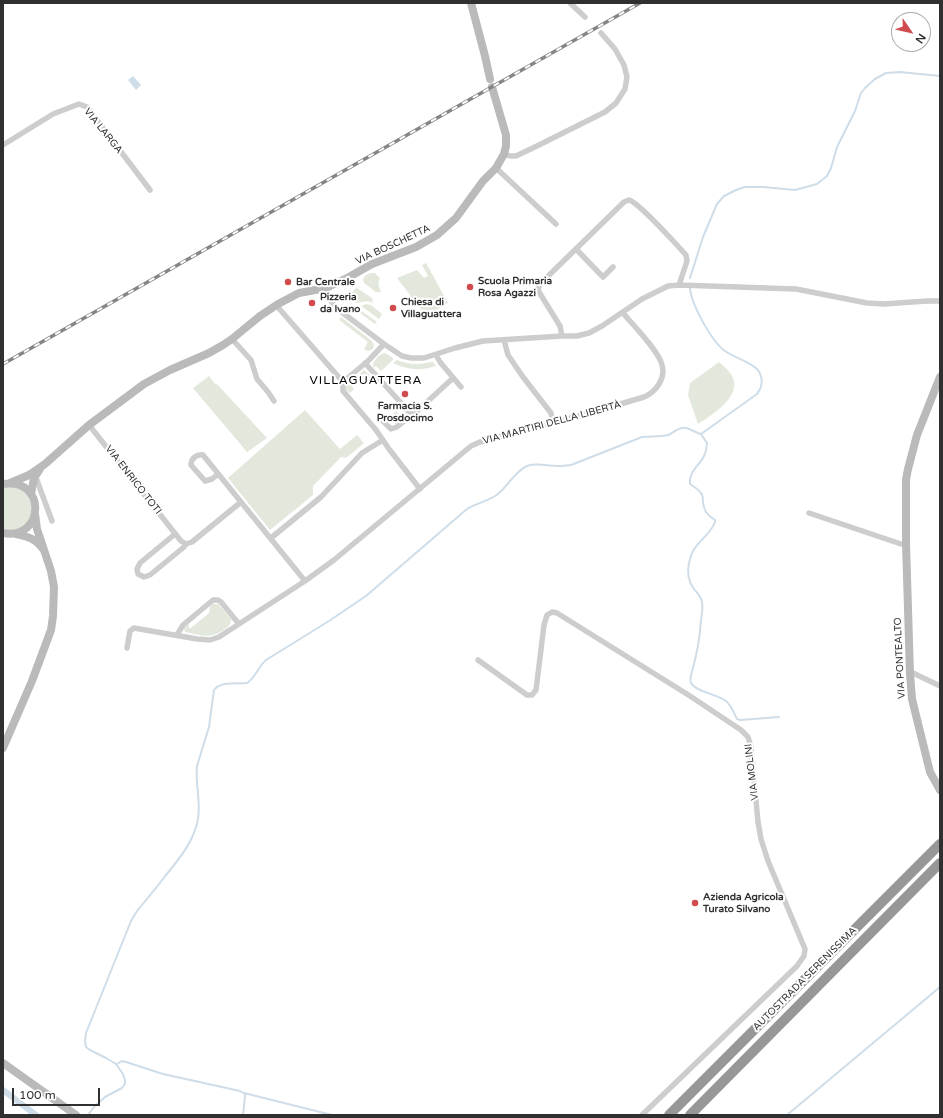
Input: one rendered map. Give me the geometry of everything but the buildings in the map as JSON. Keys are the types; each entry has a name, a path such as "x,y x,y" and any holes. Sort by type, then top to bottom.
{"highway":[{"name":"AUTOSTRADA SERENISSIMA","path":"669,1115 940,844"},
{"name":"AUTOSTRADA SERENISSIMA","path":"690,1115 940,864"}],"street":[{"path":"471,3 490,79"},
{"path":"570,3 585,16"},
{"path":"504,154 516,156 605,112 616,103 624,89 627,77 624,65 602,33"},
{"name":"VIA BOSCHETTA","path":"34,474 89,425 144,384 170,370 209,353 232,339 276,305 299,293 326,288 372,264 416,247 437,235 456,218 483,181 502,160 506,146 506,135 492,87"},
{"name":"VIA LARGA","path":"3,145 53,114 79,104 87,107 150,190"},
{"path":"496,168 556,224"},
{"path":"562,336 560,326 538,288 541,283 624,202 629,200 633,201 686,255 687,261 679,285"},
{"path":"576,249 603,277 613,267"},
{"path":"326,288 330,299 339,310 384,344 402,356 411,358 424,358 483,341 577,336 589,333 623,313 642,299 668,286 679,285 796,289 884,304 927,300 940,301"},
{"path":"276,305 342,382 342,391 374,427 420,489"},
{"name":"VIA MARTIRI DELLA LIBERTÀ","path":"127,648 130,631 134,628 197,639 210,640 219,637 305,581 334,560 471,446 480,442 651,394 660,384 663,372 662,364 649,343 623,313"},
{"path":"232,339 251,360 257,379 274,401"},
{"path":"504,340 508,355 551,413 552,423"},
{"path":"342,382 365,363 384,344"},
{"path":"436,355 461,387"},
{"path":"365,363 410,413"},
{"name":"VIA PONTEALTO","path":"940,377 917,435 906,480 906,544 912,699 930,772 940,790"},
{"path":"410,413 414,414 453,378"},
{"path":"383,421 391,429 397,427 409,417 410,413"},
{"name":"VIA ENRICO TOTI","path":"89,425 175,534 186,544"},
{"path":"271,538 322,497 362,453 383,440"},
{"path":"218,474 212,479 205,481 191,464 193,458 203,455 305,581"},
{"path":"6,483 34,474"},
{"path":"31,494 34,474"},
{"path":"34,474 52,521"},
{"path":"6,483 18,484 25,488 31,494 36,507 33,521 23,531 16,534"},
{"path":"175,534 140,563 137,569 138,574 144,577 150,575 186,544 192,542 241,502"},
{"path":"809,513 901,544 906,544"},
{"path":"3,748 32,681 51,630 54,608 54,587 47,554 37,529 35,514"},
{"path":"3,533 16,534 35,540 47,554"},
{"path":"177,635 183,625 213,600 218,600 221,602 239,624"},
{"name":"VIA MOLINI","path":"478,660 527,695 532,695 536,690 544,625 547,615 552,612 556,613 690,696 741,730 748,737 752,747 758,822 761,839 768,861 805,949 804,956 797,966 642,1115"},
{"path":"910,674 913,673 940,686"},
{"path":"3,1063 75,1114"}],"shaded area":[{"path":"133,76 141,85 136,90 128,80"},
{"path":"426,263 448,303 426,316 397,278 417,270 424,278 428,276 422,265"},
{"path":"375,273 380,278 378,283 381,292 376,292 364,283 363,279 366,275"},
{"path":"357,288 372,298 373,303 368,301 356,303 353,299 352,293"},
{"path":"366,304 371,305 382,314 379,319 361,306"},
{"path":"356,307 377,322 375,324 353,308"},
{"path":"341,317 372,341 374,345 373,349 368,351 364,349 368,342 339,320"},
{"path":"385,353 393,358 393,360 381,371 376,366 374,368 373,365 376,359"},
{"path":"397,360 414,364 433,362 436,366 425,369 409,368 393,363"},
{"path":"719,362 729,371 733,378 733,392 729,399 717,411 698,424 688,395 690,383"},
{"path":"364,370 370,375 367,377 363,374 351,385 354,389 350,393 346,390 346,386"},
{"path":"209,376 267,438 247,452 193,388"},
{"path":"305,410 340,449 357,435 364,443 346,458 341,457 313,486 313,495 270,530 228,478"},
{"path":"396,411 404,419 397,426 389,417"},
{"path":"14,487 23,491 30,500 30,517 19,529 3,529 3,488"},
{"path":"212,604 218,604 231,619 229,626 215,635 210,636 185,632 184,628 189,624 189,628 191,628 209,613"}],"waterway":[{"path":"690,278 703,237 717,204 724,196 745,187 795,190 817,184 827,176 831,168 837,147 855,111 861,93 875,79 886,73 900,72 940,76"},
{"path":"88,1115 105,1097 122,1088 125,1084 123,1074 116,1064 86,1047 86,1033 131,921 137,911 181,856 190,842 196,827 199,812 197,766 209,727 214,690 225,684 247,683 253,678 266,660 366,596 467,509 498,494 523,468 535,464 557,466 571,465 642,437 668,435 681,428 701,434 757,394 761,388 761,375 753,366 725,351 714,340 698,313 690,288"},
{"path":"701,434 707,443 706,450 691,476 690,484 701,493 705,510 715,520 715,522 711,530 693,551 688,566 689,580 702,602 700,632 690,681 697,689 726,701 737,719 779,717"},
{"path":"787,1115 940,987"},
{"path":"117,1064 122,1061 163,1074 240,1091 245,1094 243,1115"},
{"path":"3,1090 36,1115"},
{"path":"244,1093 332,1115"}],"railway":[{"path":"3,364 640,3"}],"place":[{"name":"Bar Centrale","path":"288,282"},
{"name":"Scuola Primaria Rosa Agazzi","path":"470,287"},
{"name":"Pizzeria da Ivano","path":"312,303"},
{"name":"Chiesa di Villaguattera","path":"393,308"},
{"name":"Farmacia S. Prosdocimo","path":"405,394"},
{"name":"Azienda Agricola Turato Silvano","path":"695,903"}],"district":[{"name":"VILLAGUATTERA","path":"366,381"}]}
